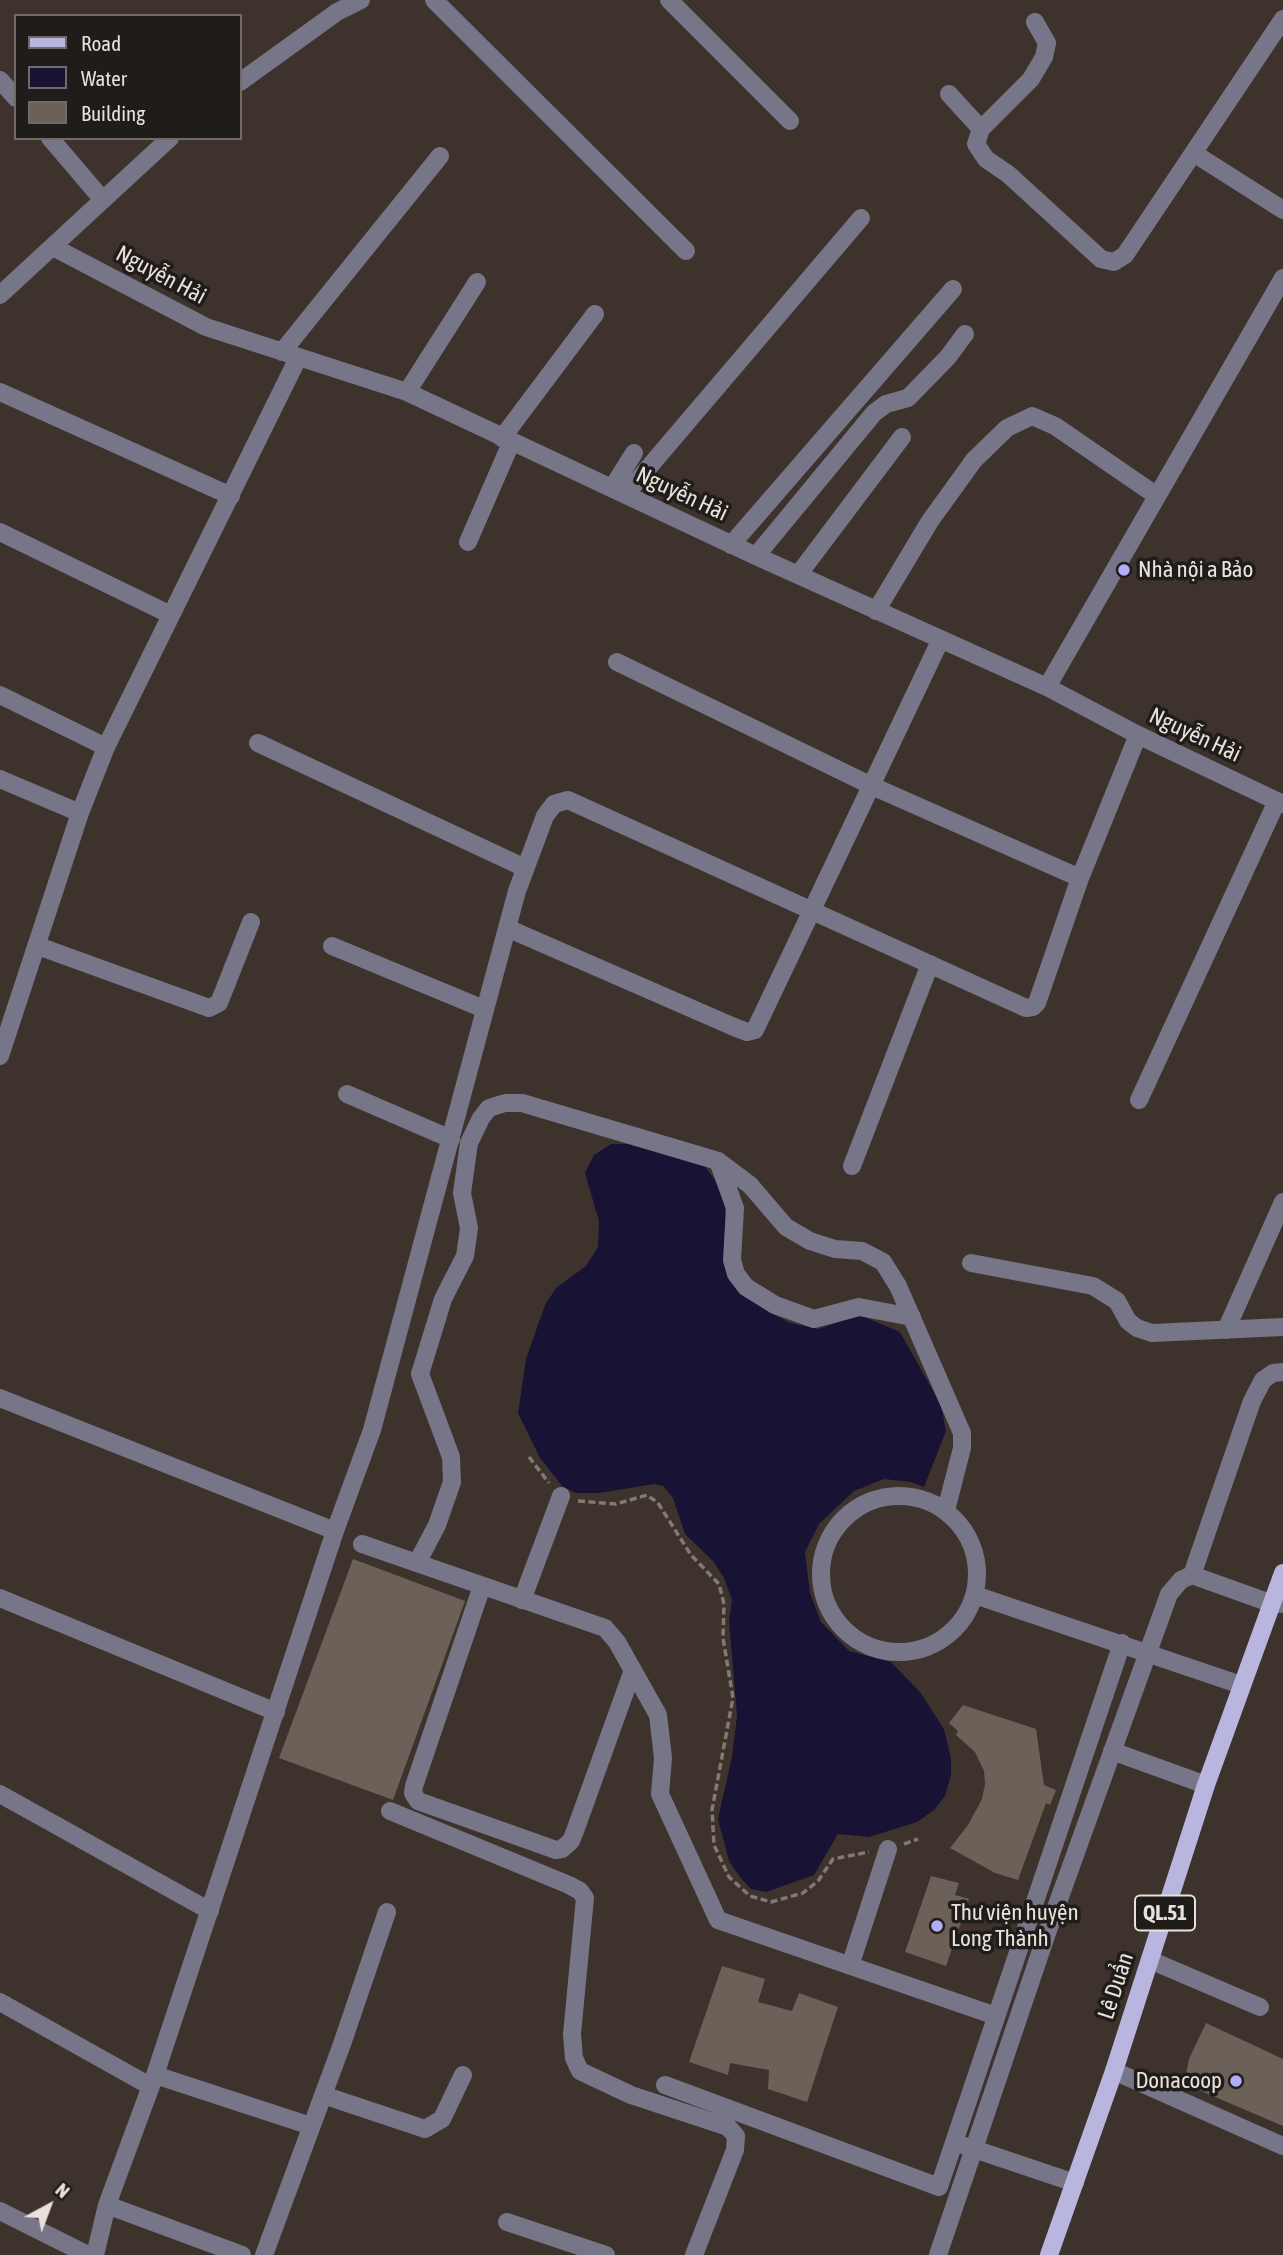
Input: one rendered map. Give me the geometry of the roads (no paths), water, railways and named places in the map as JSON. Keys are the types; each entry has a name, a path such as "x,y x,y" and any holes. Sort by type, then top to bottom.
{"main road":[{"name":"Lê Duẩn","path":"1049,2255 1114,2071 1241,1685 1277,1604 1283,1573"}],"street":[{"path":"242,80 333,6 361,0"},
{"path":"434,0 686,251"},
{"path":"669,0 790,121"},
{"path":"1035,22 1047,43 1044,57 1031,79 981,129 976,137 978,151 1101,259 1114,261 1125,256 1283,19"},
{"path":"0,80 14,96"},
{"path":"949,94 981,129"},
{"path":"52,140 102,199"},
{"path":"0,295 168,140"},
{"path":"1195,154 1283,211"},
{"path":"0,1056 5,1017 38,946 80,813 106,747 230,496 290,355 440,156"},
{"path":"619,491 861,219"},
{"name":"Nguyễn Hải","path":"53,247 206,327 407,391 756,556 1047,687 1138,735 1280,802"},
{"path":"1047,687 1283,278"},
{"path":"407,391 477,282"},
{"path":"731,544 953,289"},
{"path":"468,542 506,440 595,314"},
{"path":"756,556 874,413 886,404 908,398 948,357 965,334"},
{"path":"0,392 230,496"},
{"path":"876,611 930,522 974,460 1007,428 1032,416 1055,426 1157,496"},
{"path":"798,575 902,437"},
{"path":"619,491 634,453"},
{"path":"0,532 171,615"},
{"path":"507,928 751,1032 760,1023 940,640"},
{"path":"617,662 872,786 1080,878"},
{"path":"0,695 106,747"},
{"path":"95,2255 107,2205 211,1911 335,1531 372,1430 484,1009 525,868 545,816 554,804 568,800 1026,1007 1032,1007 1037,1003 1080,878 1138,735"},
{"path":"258,743 525,868"},
{"path":"0,779 80,813"},
{"path":"1139,1100 1280,802"},
{"path":"38,946 209,1008 219,1003 251,922"},
{"path":"332,946 484,1009"},
{"path":"852,1166 930,964"},
{"path":"347,1094 451,1139"},
{"path":"417,1563 437,1525 452,1482 451,1457 420,1374 443,1299 465,1256 468,1228 462,1193 469,1143 489,1108 505,1102 522,1103 718,1161 750,1185 786,1227 810,1241 835,1249 862,1251 883,1262 912,1317 962,1433 962,1448 946,1510"},
{"path":"718,1161 734,1208 732,1260 736,1274 746,1287 775,1305 814,1319 859,1307 912,1317"},
{"path":"1226,1330 1283,1202"},
{"path":"971,1263 1093,1286 1116,1301 1136,1328 1152,1333 1283,1327"},
{"path":"1192,1575 1252,1401 1263,1380 1273,1373 1283,1373"},
{"path":"0,1398 335,1531"},
{"path":"895,1495 922,1498 946,1510 962,1527 974,1548 978,1572 975,1595 964,1619 945,1638 922,1649 895,1652 869,1646 847,1632 830,1611 821,1586 821,1560 830,1535 847,1514 869,1500 895,1495"},
{"path":"523,1600 561,1496"},
{"path":"362,1544 605,1628 617,1642 657,1715 663,1758 660,1794 718,1920 996,2016"},
{"path":"938,2255 1048,1930 1169,1594 1181,1580 1192,1575 1277,1604"},
{"path":"482,1586 414,1786 414,1797 418,1801 562,1849 571,1841 575,1831 633,1670"},
{"path":"975,1595 1241,1685"},
{"path":"0,1598 276,1712"},
{"path":"665,2085 939,2187 1122,1643"},
{"path":"1112,1751 1206,1785"},
{"path":"0,1794 211,1911"},
{"path":"390,1811 569,1885 580,1891 585,1898 572,2034 574,2058 580,2071 631,2095 728,2127 736,2136 735,2150 694,2255"},
{"path":"850,1966 888,1850"},
{"path":"264,2255 387,1912"},
{"path":"1027,1923 1048,1930"},
{"path":"1150,1960 1261,2007"},
{"path":"0,2002 152,2081 311,2126"},
{"path":"1114,2071 1283,2146"},
{"path":"323,2095 425,2129 442,2119 464,2075"},
{"path":"955,2143 1075,2183"},
{"path":"107,2205 242,2255"},
{"path":"0,2211 88,2255"},
{"path":"507,2222 606,2255"}],"water":[{"path":"611,1144 634,1144 705,1166 724,1193 724,1264 735,1286 769,1312 790,1323 819,1329 860,1315 900,1332 941,1405 946,1431 924,1487 911,1482 884,1479 854,1491 819,1524 805,1552 810,1593 821,1622 849,1651 891,1662 920,1692 944,1729 951,1759 951,1775 945,1796 934,1810 917,1822 869,1837 838,1834 814,1875 766,1892 751,1889 729,1861 718,1819 732,1757 737,1716 729,1621 732,1600 724,1578 713,1561 685,1534 673,1498 663,1486 654,1484 599,1493 576,1493 562,1486 540,1458 518,1413 526,1359 545,1305 556,1288 586,1266 598,1247 599,1221 585,1173 594,1155"}],"place":[{"name":"Nhà nội a Bảo","path":"1124,570"},
{"name":"Thư viện huyện Long Thành","path":"937,1926"},
{"name":"Donacoop","path":"1236,2081"}]}
